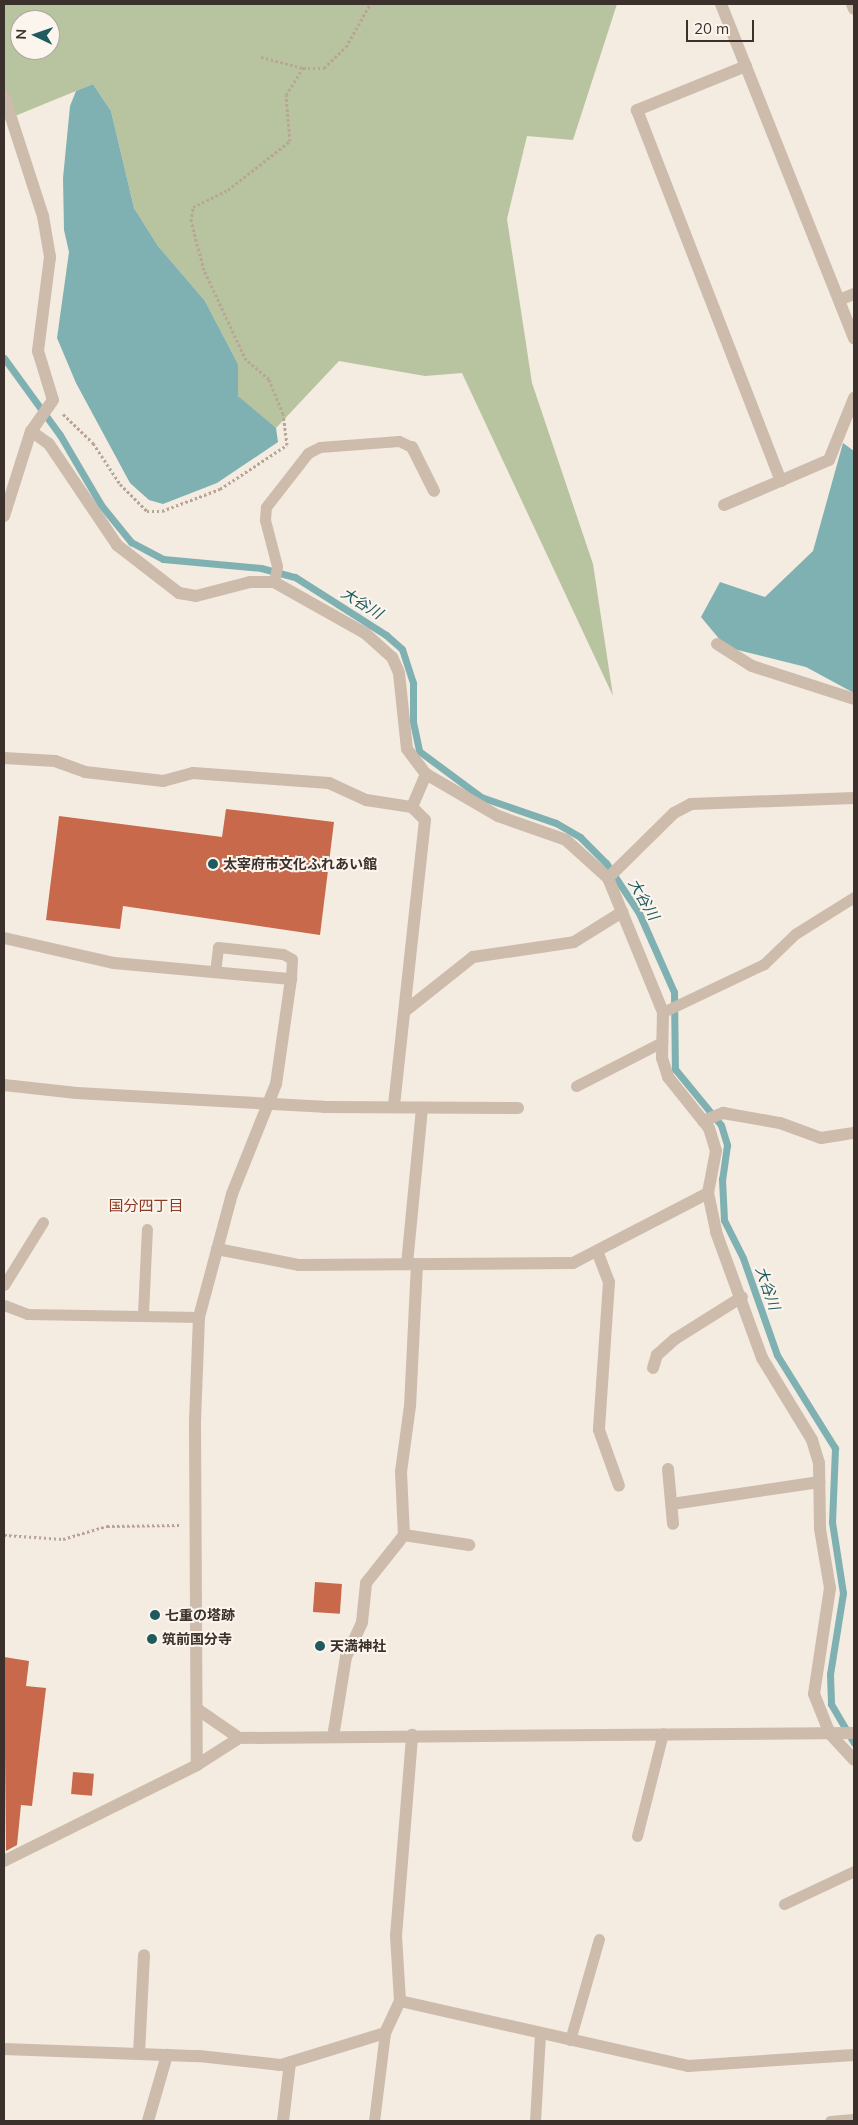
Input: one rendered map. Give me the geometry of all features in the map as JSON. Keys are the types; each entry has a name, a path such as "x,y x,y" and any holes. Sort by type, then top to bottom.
{"street":[{"path":"721,4 854,339"},
{"path":"746,66 636,110 780,481"},
{"path":"4,96 43,216 50,257 38,351 53,400 31,431 4,516"},
{"path":"839,300 854,294"},
{"path":"724,505 829,460 854,398"},
{"path":"31,431 49,444 118,545 179,593 196,596 250,582 274,582 365,633 392,657 399,673 407,749 426,774 498,816 566,840 608,878 663,1012 662,1042 668,1077 703,1121 716,1151 708,1193 716,1232 742,1297 762,1358 812,1440 819,1482 820,1529 830,1588 814,1694 834,1734 854,1760"},
{"path":"412,447 434,492"},
{"path":"717,644 752,666 854,699"},
{"path":"4,758 55,761 85,772 163,781 193,773 329,783 366,800 412,806 425,820 394,1106"},
{"path":"412,806 426,774"},
{"path":"608,878 674,813 691,804 854,798"},
{"path":"404,1011 473,957 574,942 622,912"},
{"path":"4,938 114,963 291,979 270,1102 232,1194 200,1317 195,1525 200,1711 197,1765"},
{"path":"4,1085 77,1093 270,1102 422,1108 518,1108"},
{"path":"333,1737 346,1657 362,1622 366,1583 404,1536 401,1472 410,1406 412,1264 422,1108"},
{"path":"703,1121 723,1113 780,1122 821,1138 854,1133"},
{"path":"217,1249 299,1265 574,1263 708,1193"},
{"path":"597,1251 609,1282 599,1430 618,1486"},
{"path":"653,1368 657,1355 676,1339 742,1297"},
{"path":"668,1469 673,1524"},
{"path":"672,1504 819,1482"},
{"path":"404,1536 469,1545"},
{"path":"200,1711 239,1738"},
{"path":"4,1861 197,1765 239,1738 663,1733 854,1734"},
{"path":"4,2049 290,2062 385,2033 400,2001 396,1936 412,1735"},
{"path":"140,2054 144,1955"},
{"path":"400,2001 688,2066 854,2055"},
{"path":"148,2121 167,2055"},
{"path":"283,2121 290,2062"}],"lane":[{"path":"274,582 277,566 266,506 308,453 320,447 399,441 412,447"},
{"path":"663,1012 764,964 796,934 854,897"},
{"path":"215,972 218,947 283,954 292,960 291,979"},
{"path":"576,1086 662,1042"},
{"path":"4,1285 43,1222"},
{"path":"143,1313 147,1229"},
{"path":"4,1305 27,1314 143,1313 200,1317"},
{"path":"637,1836 663,1733"},
{"path":"784,1904 854,1871"},
{"path":"570,2040 598,1939"},
{"path":"374,2121 385,2033"},
{"path":"535,2121 540,2033"},
{"path":"830,2121 854,2119"}],"path":[{"path":"261,57 303,68 324,68 346,47 370,4"},
{"path":"47,406 66,416 93,443 120,484 147,511 162,512 220,489 287,445 283,414 269,379 246,360 204,270 191,221 193,207 228,190 290,141 286,95 303,68"},
{"path":"4,1535 63,1539 107,1526 195,1525"}],"green space":[{"path":"4,4 617,4 573,140 527,136 507,219 532,383 593,564 613,696 462,373 425,376 339,361 276,428 252,410 238,396 238,364 205,301 158,246 134,208 111,111 93,84 15,116 4,106"}],"water":[{"path":"93,84 111,111 134,208 158,246 205,301 238,364 238,396 276,428 278,442 217,483 163,504 149,500 130,483 76,383 57,338 69,252 64,230 63,178 70,106 76,91"},
{"path":"843,443 854,451 854,693 806,667 726,647 701,617 720,582 765,597 813,551"}],"building":[{"path":"226,809 334,822 320,935 123,906 120,929 46,920 59,816 222,837"},
{"path":"315,1582 342,1584 340,1614 313,1612"},
{"path":"4,1657 29,1661 26,1686 46,1688 32,1806 21,1805 17,1845 6,1851"},
{"path":"73,1772 94,1774 92,1796 71,1794"}],"waterway":[{"name":"大谷川","path":"4,358 60,435 101,505 131,542 163,559 261,568 295,577 386,635 402,649 413,683 413,722 419,751 481,797 556,823 580,837 606,863 639,913 674,992 675,1069 721,1125 727,1145 722,1179 724,1220 743,1258 777,1355 835,1448 832,1522 843,1593 830,1674 831,1704 854,1743"}],"place":[{"name":"太宰府市文化ふれあい館","path":"213,864"},
{"name":"七重の塔跡","path":"155,1615"},
{"name":"筑前国分寺","path":"152,1639"},
{"name":"天満神社","path":"320,1646"}],"district":[{"name":"国分四丁目","path":"146,1206"}]}
